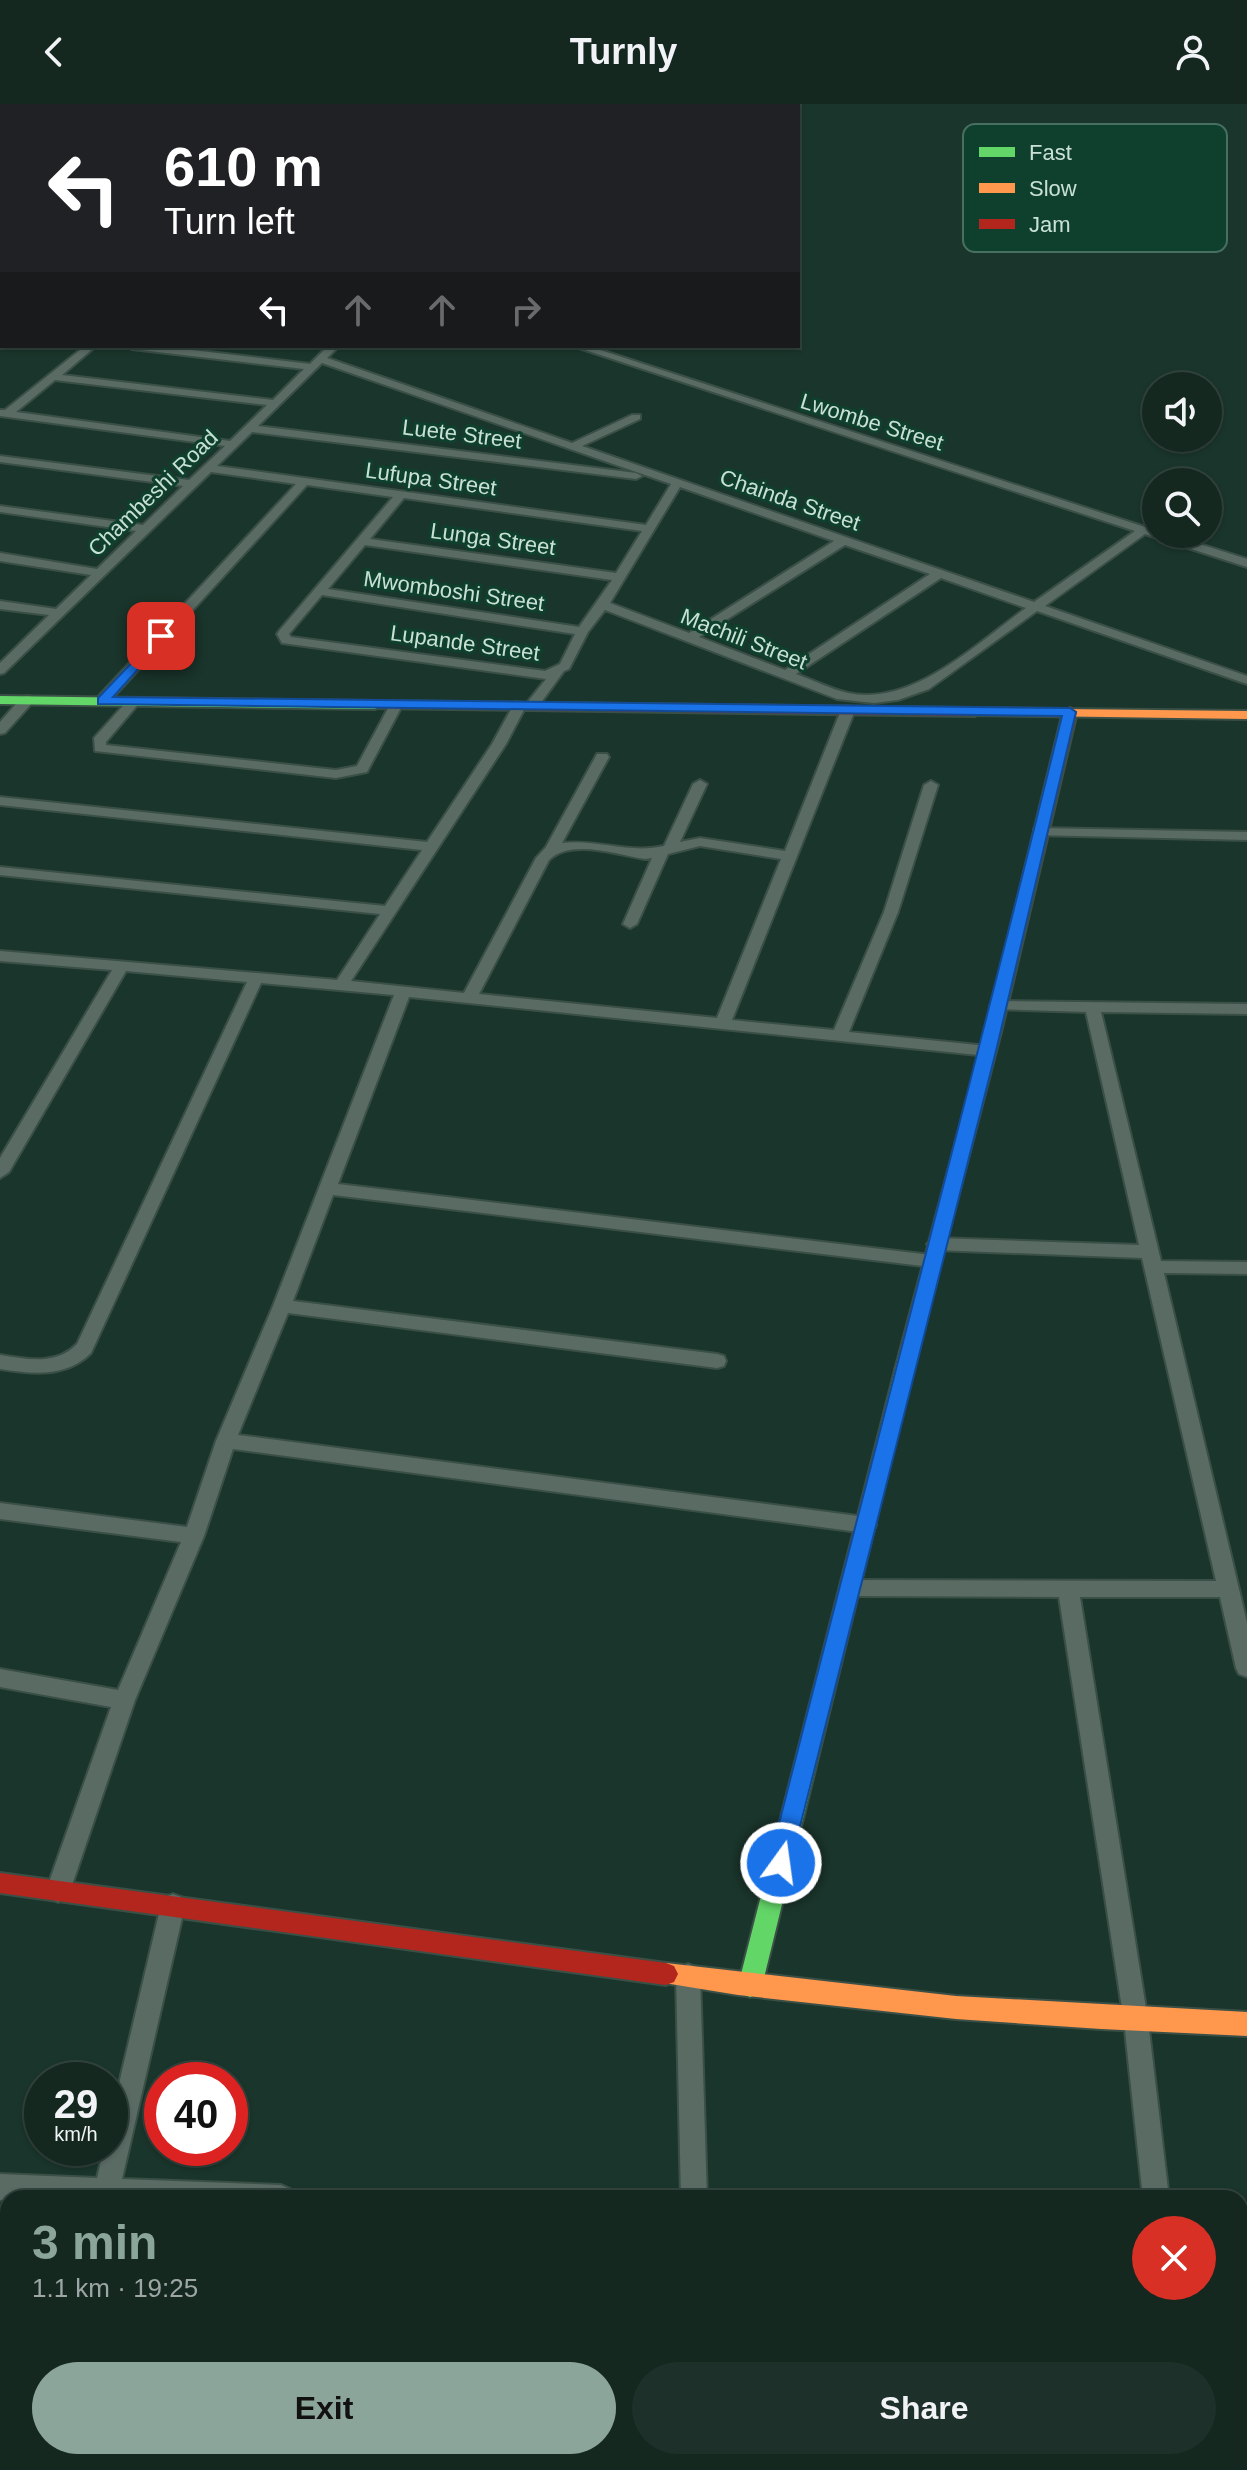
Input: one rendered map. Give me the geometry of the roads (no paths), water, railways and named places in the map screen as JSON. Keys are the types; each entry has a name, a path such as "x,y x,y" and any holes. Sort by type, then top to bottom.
{"street":[{"path":"4,413 89,348"},
{"name":"Chainda Street","path":"154,348 316,363 574,446 1247,680"},
{"name":"Chambeshi Road","path":"0,670 6,657 59,613 332,348"},
{"name":"Lwombe Street","path":"584,348 1142,530"},
{"path":"53,377 275,403"},
{"path":"4,413 232,444"},
{"path":"574,446 636,417"},
{"name":"Luete Street","path":"249,428 673,482"},
{"path":"0,459 191,484"},
{"name":"Lufupa Street","path":"207,468 650,529"},
{"path":"102,701 304,482"},
{"name":"Lupande Street","path":"319,591 283,634 286,640 533,674 558,672 565,666 582,631 603,605 650,529 673,482"},
{"path":"319,591 400,496"},
{"path":"0,509 145,529"},
{"path":"860,705 901,698 924,686 1035,606 1142,539"},
{"path":"688,639 844,540"},
{"name":"Lunga Street","path":"362,541 618,577"},
{"name":"Lwombe Street","path":"1200,548 1247,563"},
{"path":"0,557 100,573"},
{"path":"784,676 940,573"},
{"name":"Mwomboshi Street","path":"319,591 582,631"},
{"path":"0,605 59,613"},
{"name":"Machili Street","path":"603,605 860,705"},
{"path":"341,985 526,705 558,672"},
{"path":"0,700 860,705 1247,715"},
{"path":"0,730 27,700"},
{"path":"134,702 99,741 100,748 336,774 362,769 397,704"},
{"path":"722,1025 791,856 860,705"},
{"path":"750,1986 934,1252 988,1051 1070,712"},
{"path":"469,999 543,858 552,849 602,757"},
{"path":"630,924 700,784"},
{"path":"839,1037 891,912 931,785"},
{"path":"0,801 430,847"},
{"path":"1039,832 1247,836"},
{"path":"552,849 581,845 665,851 700,842 791,856"},
{"path":"0,871 389,911"},
{"path":"0,956 120,969 341,985 988,1051"},
{"path":"0,1172 120,969"},
{"path":"0,1362 47,1366 77,1358 84,1348 255,980"},
{"path":"58,1891 124,1700 194,1536 226,1441 282,1306 403,992"},
{"path":"998,1006 1247,1009"},
{"path":"1092,1006 1247,1668"},
{"path":"326,1188 934,1252 1151,1260 1247,1268"},
{"path":"282,1306 717,1361"},
{"path":"226,1441 866,1525"},
{"path":"0,1511 194,1536"},
{"path":"851,1588 1229,1589"},
{"path":"1068,1589 1136,2021 1155,2190"},
{"path":"0,1678 124,1700"},
{"path":"0,1883 688,1975 750,1986 1136,2021 1247,2024"},
{"path":"107,2190 173,1905"},
{"path":"688,1975 694,2190"},
{"path":"0,2187 45,2190"}]}
